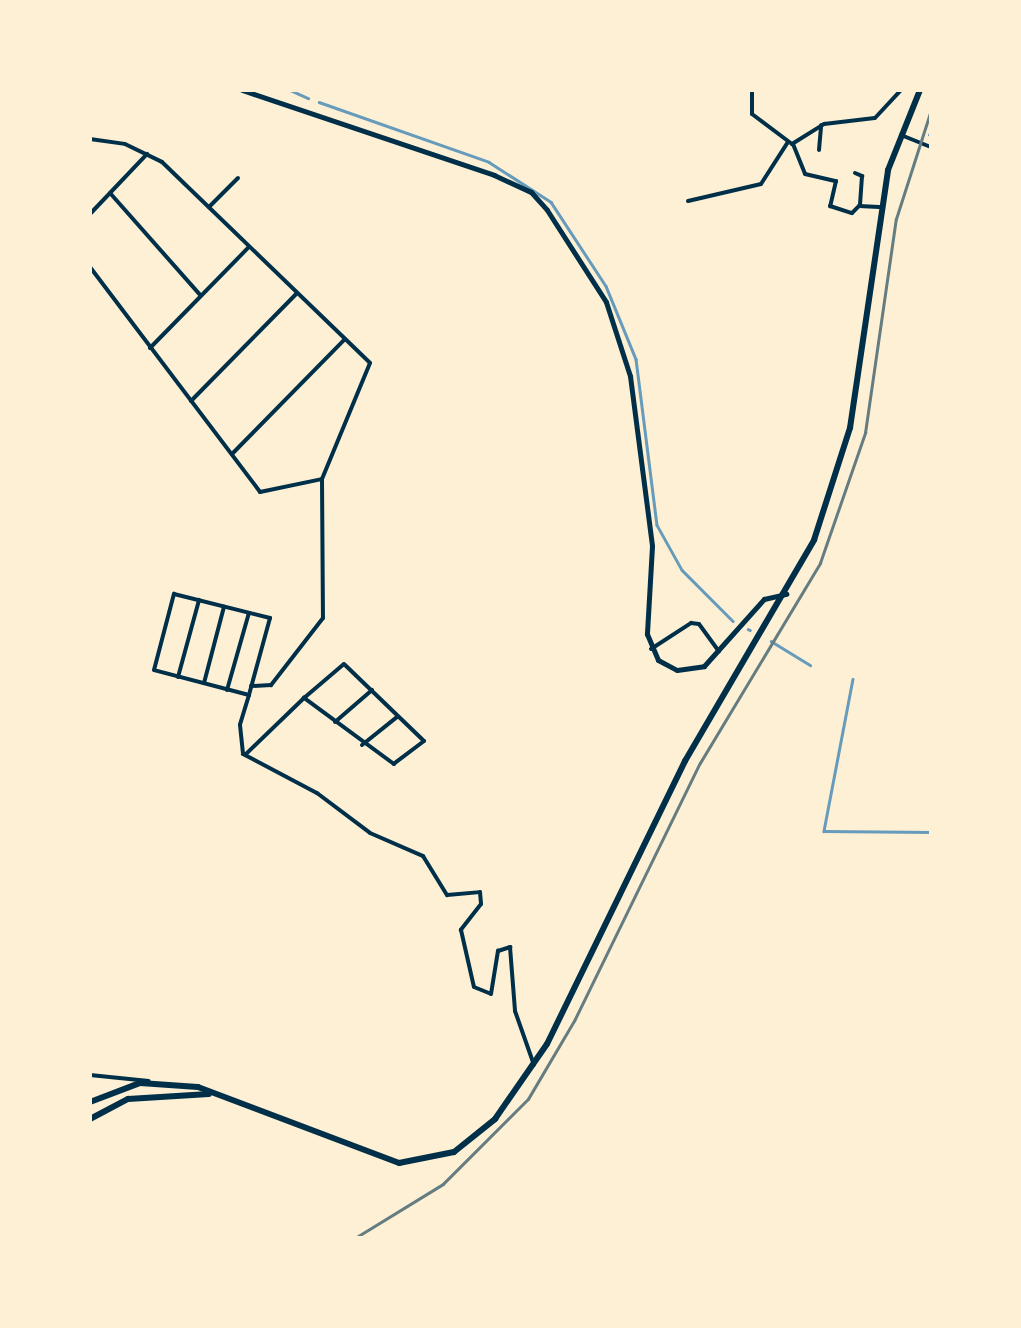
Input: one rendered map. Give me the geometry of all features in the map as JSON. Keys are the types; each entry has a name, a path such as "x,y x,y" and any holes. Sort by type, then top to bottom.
{"highway":[{"path":"90,1103 152,1082 220,1095 372,1158 416,1164 474,1140 534,1066 692,748 786,594 814,540 850,428 880,207 901,135 920,90"},
{"path":"93,1116 149,1096 220,1095"}],"street":[{"path":"242,90 494,175 530,192 547,210 606,302 630,376 652,546 651,649 662,664 686,671 719,652 764,598 786,594"},
{"path":"752,90 752,114 791,143 805,174 836,181 830,206 852,214 860,206 862,176 855,173"},
{"path":"688,202 761,184 791,143 820,126 875,118 901,90"},
{"path":"819,150 820,126"},
{"path":"901,135 931,147"},
{"path":"90,139 147,154 250,246 372,367 322,479 324,618 271,685 251,686"},
{"path":"90,214 147,154"},
{"path":"209,208 238,178"},
{"path":"110,193 201,296"},
{"path":"860,206 880,207"},
{"path":"150,348 250,246"},
{"path":"90,268 260,492 322,479"},
{"path":"191,401 297,293"},
{"path":"232,454 345,339"},
{"path":"249,695 154,670 174,594 270,618 238,738 244,755 318,793 370,833 423,856 447,895 480,892 481,904 461,930 474,986 491,994 498,952 510,947 514,1012 534,1066"},
{"path":"178,677 199,600"},
{"path":"204,683 224,607"},
{"path":"228,690 249,613"},
{"path":"651,649 691,623 700,624 719,652"},
{"path":"244,755 304,698 344,664 424,742 394,764 362,745 304,698"},
{"path":"335,722 372,690"},
{"path":"362,745 398,716"},
{"path":"90,1075 152,1082"},
{"path":"90,1103 93,1116"}],"waterway":[{"path":"290,90 308,98"},
{"path":"319,102 489,162 551,202 606,286 636,359 657,525 682,570 733,621"},
{"path":"929,135 931,131"},
{"path":"771,641 810,665"},
{"path":"853,679 824,831 931,832"}],"railway":[{"path":"355,1238 443,1184 528,1099 574,1021 700,763 820,563 865,433 896,219 931,110"}]}
